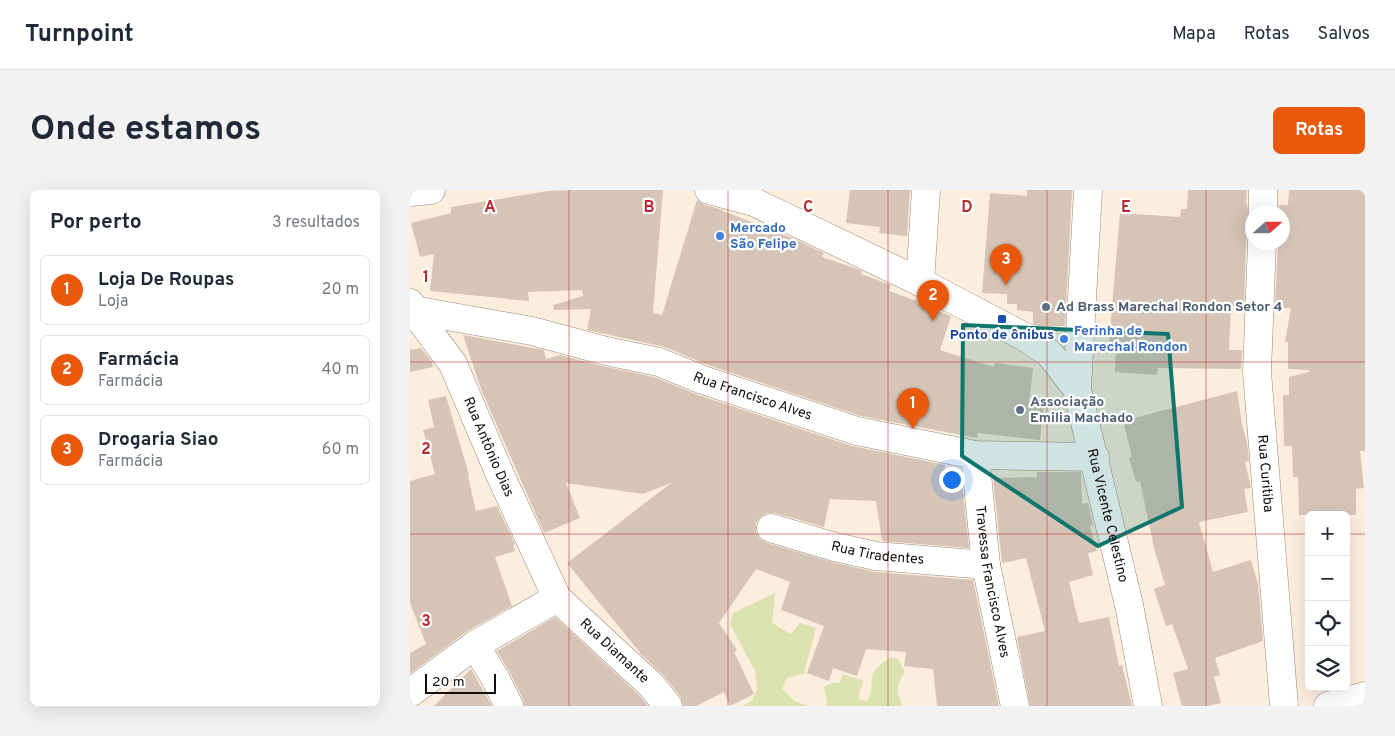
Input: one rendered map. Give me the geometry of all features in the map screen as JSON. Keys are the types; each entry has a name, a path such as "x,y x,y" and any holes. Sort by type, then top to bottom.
{"street":[{"path":"410,192 431,190"},
{"name":"Rua Vicente Celestino","path":"709,190 754,196 1037,345 1058,363 1077,389 1095,457 1129,605 1148,706"},
{"path":"920,282 926,190"},
{"path":"1077,389 1088,190"},
{"path":"1263,190 1263,205"},
{"name":"Rua Curitiba","path":"1262,250 1257,372 1284,706"},
{"name":"Rua Francisco Alves","path":"411,307 532,331 606,351 659,362 703,380 857,431 975,455 1095,457"},
{"name":"Rua Antônio Dias","path":"411,307 453,364 502,479 557,598"},
{"name":"Travessa Francisco Alves","path":"975,455 986,565 1015,706"},
{"name":"Rua Tiradentes","path":"771,528 835,547 876,556 986,565"},
{"path":"410,693 475,645 557,598"},
{"name":"Rua Diamante","path":"557,598 651,685 668,706"},
{"path":"475,645 509,706"},
{"path":"1328,706 1365,696"}],"highlighted area":[{"path":"963,325 1168,334 1182,507 1098,546 962,456"}],"green space":[{"path":"775,593 772,623 791,634 800,623 816,628 804,674 788,677 782,689 794,701 808,706 742,706 752,701 757,689 755,671 730,624 733,613"},
{"path":"892,657 898,659 905,672 898,688 903,706 826,706 824,687 832,683 839,683 843,674 864,681 859,692 859,699 867,701 875,671"}],"building":[{"path":"663,190 653,313 662,315 697,200 705,205 723,210 797,240 824,253 822,257 862,271 861,274 891,285 889,291 951,316 940,350 994,367 995,363 1033,368 1029,404 1044,406 1040,440 978,433 977,438 861,416 708,365 665,347 587,330 591,309 554,310 553,305 583,296 582,290 528,292 529,301 430,291 434,254 420,257 411,223 451,213 451,207 548,191"},
{"path":"850,190 910,190 907,236 879,233 880,227 846,223"},
{"path":"1027,190 1072,190 1065,326 1038,327 1033,324 1033,312 1017,310 1017,304 1007,304 1007,294 982,293 990,193 1027,196"},
{"path":"1188,190 1247,190 1247,205 1245,205 1244,307 1231,306 1229,350 1242,350 1241,369 1158,368 1157,375 1115,372 1116,344 1109,343 1120,213 1180,217 1181,209 1187,209"},
{"path":"1289,190 1365,190 1365,451 1360,451 1364,488 1356,489 1356,515 1350,515 1350,511 1305,511 1305,515 1299,515 1298,477 1293,477 1292,446 1284,446 1283,395 1289,395 1289,377 1309,372 1309,370 1288,369 1288,342 1285,342 1291,308 1275,308 1278,250 1290,250 1290,205 1288,205"},
{"path":"463,335 544,350 546,359 560,355 654,377 698,395 852,446 945,465 945,476 961,474 969,548 882,541 876,501 830,499 824,527 775,513 767,513 760,517 756,523 756,531 759,538 767,543 875,572 973,580 999,706 937,706 933,669 904,666 906,652 866,649 857,676 833,668 829,681 807,673 824,626 781,610 790,582 756,569 719,623 737,650 734,652 754,694 730,706 724,692 696,706 683,706 680,696 663,675 641,654 567,563 671,483 643,494 566,483 580,518 544,533 481,389"},
{"path":"421,348 432,362 433,367 410,372 410,350"},
{"path":"1237,391 1249,461 1245,462 1251,488 1244,489 1248,512 1199,522 1213,572 1251,560 1258,584 1263,641 1215,658 1220,675 1214,677 1221,703 1208,706 1182,706 1173,673 1188,669 1172,624 1166,626 1154,589 1165,585 1154,548 1140,481 1136,482 1129,458 1132,457 1123,421"},
{"path":"446,396 469,475 476,511 497,506 515,544 513,545 515,551 495,557 512,606 466,632 410,674 410,653 426,644 410,603 410,481 435,474 423,430 434,427 428,400"},
{"path":"1037,472 1081,472 1082,504 1088,503 1093,525 1090,526 1097,551 1088,553 1093,575 1069,582 1079,623 1109,617 1119,666 1122,665 1132,706 1030,706 1017,637 1045,631 1026,558 1002,563 993,478 1037,477"},
{"path":"555,617 640,696 648,706 524,706 523,699 497,651"},
{"path":"471,669 492,706 434,706"}],"place":[{"name":"Mercado São Felipe","path":"720,236"},
{"name":"Drogaria Siao","path":"1006,285"},
{"name":"Ad Brass Marechal Rondon Setor 4","path":"1046,307"},
{"name":"Ponto de ônibus","path":"1002,319"},
{"name":"Farmácia","path":"933,321"},
{"name":"Ferinha de Marechal Rondon","path":"1064,339"},
{"name":"Associação Emilia Machado","path":"1020,410"},
{"name":"Loja De Roupas","path":"913,429"}]}
